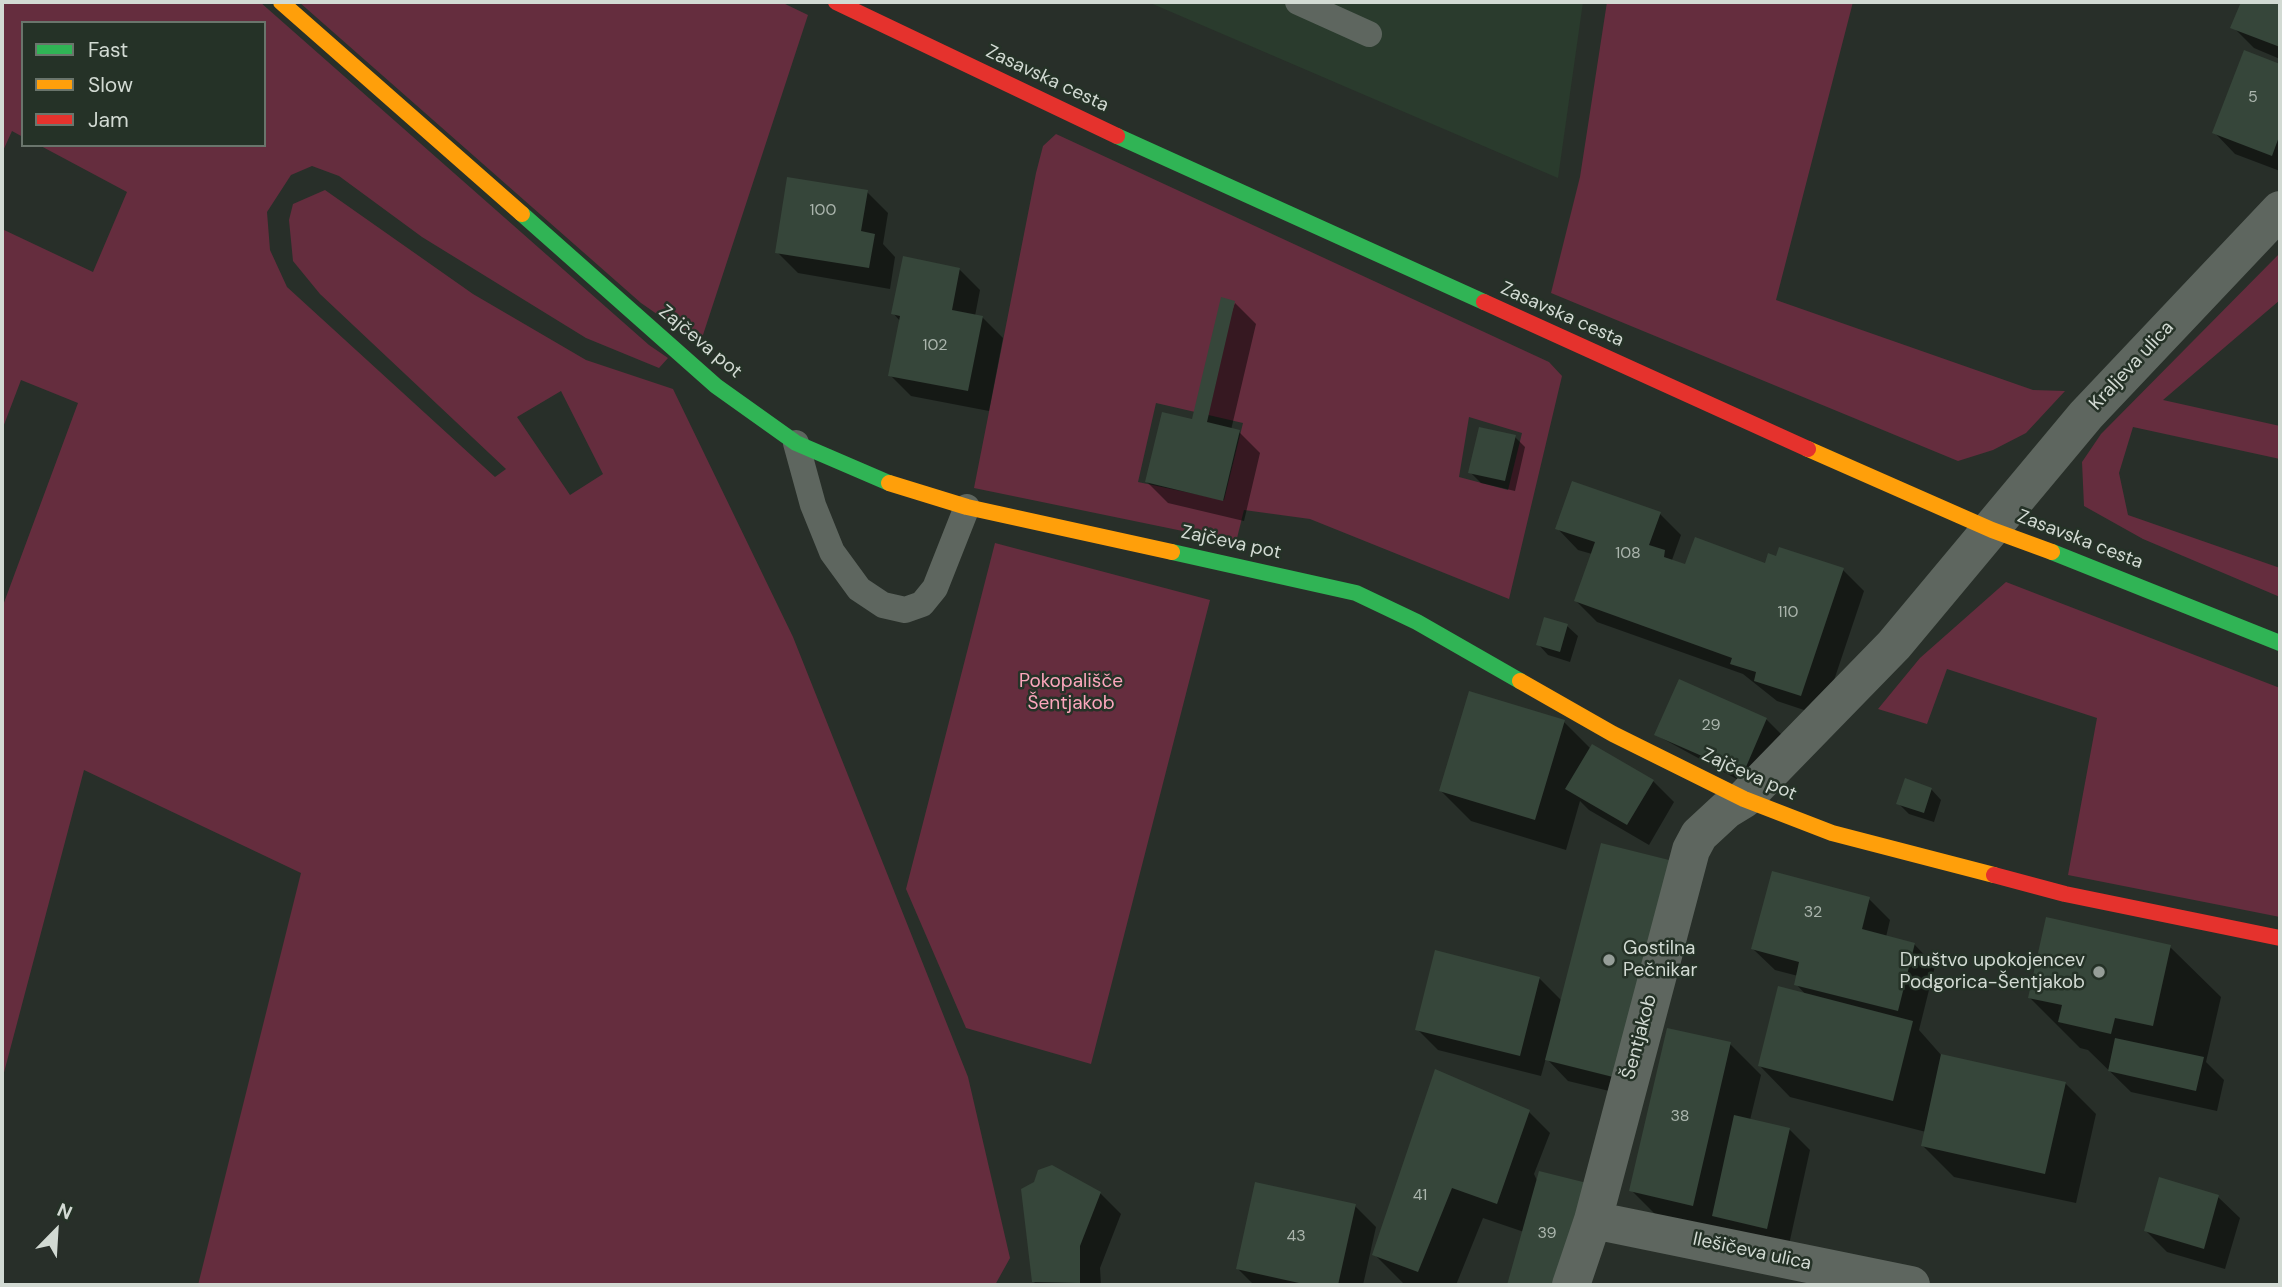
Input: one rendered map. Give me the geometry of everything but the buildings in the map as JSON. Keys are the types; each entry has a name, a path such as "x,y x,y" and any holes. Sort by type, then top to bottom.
{"street":[{"name":"Zajčeva pot","path":"281,2 716,386 796,443 870,477 967,508 1356,593 1417,622 1613,734 1744,799 1832,833 2065,894 2280,938"},
{"name":"Zasavska cesta","path":"836,2 1074,116 1992,530 2112,573 2280,643"},
{"name":"Kraljeva ulica","path":"1992,530 2086,415 2280,210"},
{"name":"Šentjakob","path":"1571,1285 1593,1220 1691,850 1711,822 1744,799 1894,645 1992,530"},
{"name":"Ilešičeva ulica","path":"1593,1220 1911,1285"}],"lane":[{"path":"1298,2 1370,34"},
{"path":"796,443 813,505 832,552 859,589 883,605 905,610 922,604 936,588 967,508"}],"shaded area":[{"path":"1148,2 1583,2 1558,178"}],"green space":[{"path":"2,2 260,2 649,345 668,358 659,368 586,338 422,237 339,176 312,166 291,175 267,212 270,250 287,287 495,477 506,469 320,294 293,261 289,220 293,204 325,190 473,294 586,360 673,389 793,637 968,1077 1010,1258 995,1285 198,1285 301,873 84,770 2,1080 2,608 78,403 21,380 2,430 2,229 93,272 127,192 43,147 266,147 266,21 21,21 21,136 12,131 2,153","holes":["561,391 603,474 570,495 517,417"]},
{"path":"299,2 781,2 808,15 700,344 641,303"},
{"path":"1607,2 1853,2 1776,300 2033,390 2065,391 2026,433 1993,450 1958,461 1551,293 1580,177"},
{"path":"1056,134 1549,362 1562,376 1509,599 1310,519 1244,510 1236,542 974,488 1043,146","holes":["1156,403 1243,423 1224,500 1138,482","1469,417 1522,433 1508,490 1459,477"]},
{"path":"2280,253 2280,300 2163,400 2280,426 2280,459 2133,427 2119,473 2128,515 2280,568 2280,597 2143,539 2084,506 2082,462 2101,434"},
{"name":"Pokopališče Šentjakob","path":"995,543 1210,600 1091,1064 966,1028 906,889"},
{"path":"2006,582 2280,688 2280,917 2068,875 2097,718 1947,669 1927,724 1878,709 1920,658"}],"traffic: fast":[{"path":"1117,136 1484,302"},
{"path":"522,214 716,386 796,443 889,483"},
{"path":"1172,552 1356,593 1417,622 1520,681"},
{"path":"2052,552 2280,643"}],"traffic: slow":[{"path":"281,2 522,214"},
{"path":"1808,449 1992,530 2052,552"},
{"path":"889,483 967,507 1172,552"},
{"path":"1520,681 1613,734 1744,799 1832,833 1994,875"}],"traffic: jam":[{"path":"836,2 1117,136"},
{"path":"1484,302 1808,449"},
{"path":"1994,875 2065,894 2280,938"}],"place":[{"name":"Gostilna Pečnikar","path":"1609,960"},
{"name":"Društvo upokojencev Podgorica-Šentjakob","path":"2099,972"}]}
